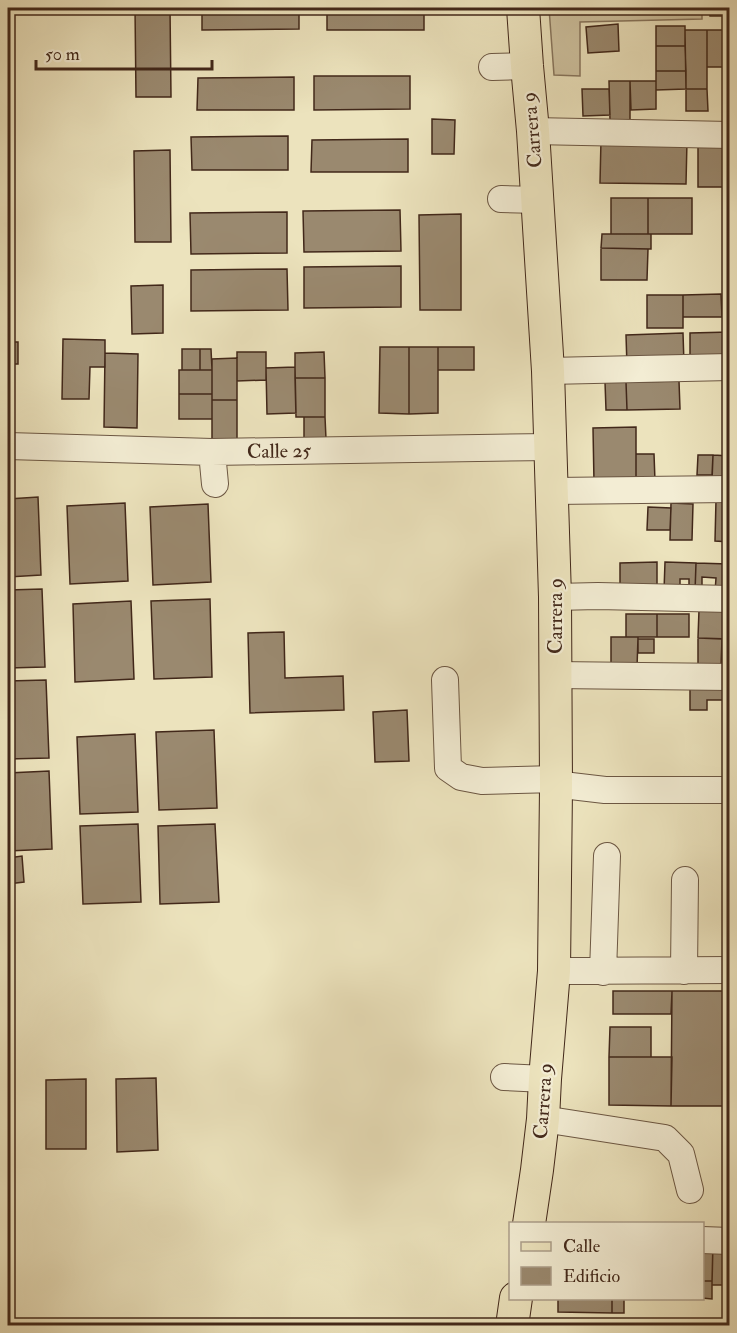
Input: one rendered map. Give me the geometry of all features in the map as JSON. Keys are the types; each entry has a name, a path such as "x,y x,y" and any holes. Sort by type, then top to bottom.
{"main road":[{"name":"Carrera 9","path":"523,8 548,371 553,491 556,783 554,971 543,1119 529,1222"},
{"path":"512,1326 516,1300"}],"street":[{"path":"492,67 527,66"},
{"path":"533,131 729,135"},
{"path":"501,199 538,200"},
{"path":"548,371 729,367"},
{"name":"Calle 25","path":"8,446 213,452 550,447"},
{"path":"213,452 215,484"},
{"path":"553,491 729,489"},
{"path":"555,597 729,599"},
{"path":"555,675 729,678"},
{"path":"445,680 448,768 461,777 482,781 556,783 605,790 729,790"},
{"path":"596,972 607,856"},
{"path":"684,971 685,880"},
{"path":"554,971 729,970"},
{"path":"504,1077 545,1079"},
{"path":"543,1119 665,1138 681,1155 690,1190"},
{"path":"704,1240 729,1241"}],"shaded area":[{"path":"549,8 702,8 702,19 580,22 580,76 554,75"}],"building":[{"path":"135,8 170,8 171,97 136,97"},
{"path":"202,8 299,8 299,29 202,30"},
{"path":"327,8 424,8 424,30 327,30"},
{"path":"710,8 730,8 730,16 710,16"},
{"path":"618,24 619,51 588,53 586,27"},
{"path":"656,26 685,26 685,46 656,46"},
{"path":"685,30 707,30 707,89 686,89"},
{"path":"707,30 730,30 730,67 707,67"},
{"path":"656,46 685,46 686,71 656,71"},
{"path":"656,71 686,71 686,89 656,90"},
{"path":"314,76 410,76 410,109 314,110"},
{"path":"294,77 294,110 197,110 198,78"},
{"path":"609,81 630,81 630,120 610,120"},
{"path":"630,81 656,81 656,109 631,110"},
{"path":"582,89 609,89 610,115 583,116"},
{"path":"686,89 707,89 708,111 686,111"},
{"path":"432,119 455,120 454,154 432,154"},
{"path":"288,136 288,170 192,170 191,137"},
{"path":"408,139 408,172 311,172 312,140"},
{"path":"601,140 687,141 686,184 600,183"},
{"path":"698,142 730,142 730,187 698,187"},
{"path":"170,150 171,242 135,242 134,151"},
{"path":"611,198 648,198 648,234 611,234"},
{"path":"648,198 692,198 692,234 648,234"},
{"path":"400,210 401,251 304,252 303,211"},
{"path":"287,212 287,253 191,254 190,213"},
{"path":"461,214 461,310 420,310 419,215"},
{"path":"602,234 651,234 651,249 601,248"},
{"path":"601,248 648,249 647,280 601,280"},
{"path":"401,266 401,307 304,308 304,267"},
{"path":"287,269 288,310 191,311 191,270"},
{"path":"163,285 163,333 132,334 131,286"},
{"path":"721,294 722,317 683,317 683,295"},
{"path":"647,295 683,295 683,328 647,328"},
{"path":"730,332 730,364 690,365 690,333"},
{"path":"683,333 684,364 627,366 626,335"},
{"path":"63,339 105,340 105,367 90,367 89,399 62,399"},
{"path":"8,342 18,342 18,364 8,364"},
{"path":"380,347 409,347 409,414 379,413"},
{"path":"409,347 438,347 438,413 409,414"},
{"path":"438,347 474,347 474,370 438,370"},
{"path":"182,349 200,349 200,370 182,370"},
{"path":"200,349 211,349 212,370 200,370"},
{"path":"237,352 266,352 266,380 237,381"},
{"path":"324,352 325,378 295,378 295,353"},
{"path":"105,353 138,354 137,428 104,427"},
{"path":"237,358 237,400 212,400 212,359"},
{"path":"295,367 296,413 267,414 266,368"},
{"path":"179,370 212,370 212,394 179,394"},
{"path":"295,378 325,378 325,417 296,417"},
{"path":"679,381 680,409 627,410 626,382"},
{"path":"605,382 626,382 627,410 606,410"},
{"path":"179,394 212,394 212,419 179,419"},
{"path":"212,400 237,400 237,441 212,441"},
{"path":"304,417 325,417 326,439 304,439"},
{"path":"636,427 636,481 594,482 593,428"},
{"path":"636,454 654,454 655,481 636,481"},
{"path":"698,455 713,455 712,475 697,475"},
{"path":"713,455 730,456 730,481 712,481"},
{"path":"38,497 41,575 8,577 8,499"},
{"path":"716,500 730,500 730,542 715,541"},
{"path":"125,503 128,581 70,584 67,506"},
{"path":"671,503 693,504 692,540 670,540"},
{"path":"208,504 211,582 153,585 150,507"},
{"path":"648,507 671,508 670,530 647,530"},
{"path":"657,562 657,592 620,592 620,563"},
{"path":"665,562 696,563 695,592 689,592 689,579 680,579 680,591 664,591"},
{"path":"696,563 728,564 727,593 715,592 716,578 702,577 702,592 695,592"},
{"path":"42,589 45,667 8,668 8,590"},
{"path":"210,599 212,677 154,679 151,601"},
{"path":"131,601 134,679 75,682 73,604"},
{"path":"699,610 730,610 730,639 698,638"},
{"path":"626,614 657,614 657,637 626,637"},
{"path":"657,614 689,614 689,637 657,637"},
{"path":"284,632 285,678 343,676 344,710 250,713 248,633"},
{"path":"611,637 638,637 637,668 611,668"},
{"path":"698,638 722,639 721,667 698,667"},
{"path":"638,639 654,639 654,653 638,653"},
{"path":"46,680 49,758 8,759 8,681"},
{"path":"690,682 730,682 730,700 707,700 707,710 690,710"},
{"path":"407,710 409,761 375,762 373,712"},
{"path":"214,730 217,808 159,810 156,732"},
{"path":"135,734 138,812 80,814 77,737"},
{"path":"49,771 52,849 8,851 8,773"},
{"path":"138,824 141,902 83,904 80,826"},
{"path":"215,824 219,902 160,904 158,826"},
{"path":"22,856 24,882 8,884 8,858"},
{"path":"613,991 672,991 671,1014 613,1014"},
{"path":"672,991 730,991 730,1106 671,1106"},
{"path":"610,1027 651,1027 651,1057 609,1057"},
{"path":"609,1057 672,1057 671,1106 609,1105"},
{"path":"156,1078 158,1150 117,1152 116,1079"},
{"path":"86,1079 86,1149 46,1149 46,1080"},
{"path":"704,1243 713,1243 712,1281 704,1281"},
{"path":"713,1243 730,1243 730,1285 712,1285"},
{"path":"704,1281 712,1281 712,1299 704,1298"},
{"path":"558,1300 612,1300 612,1313 558,1312"},
{"path":"612,1300 624,1300 624,1313 612,1313"}]}
